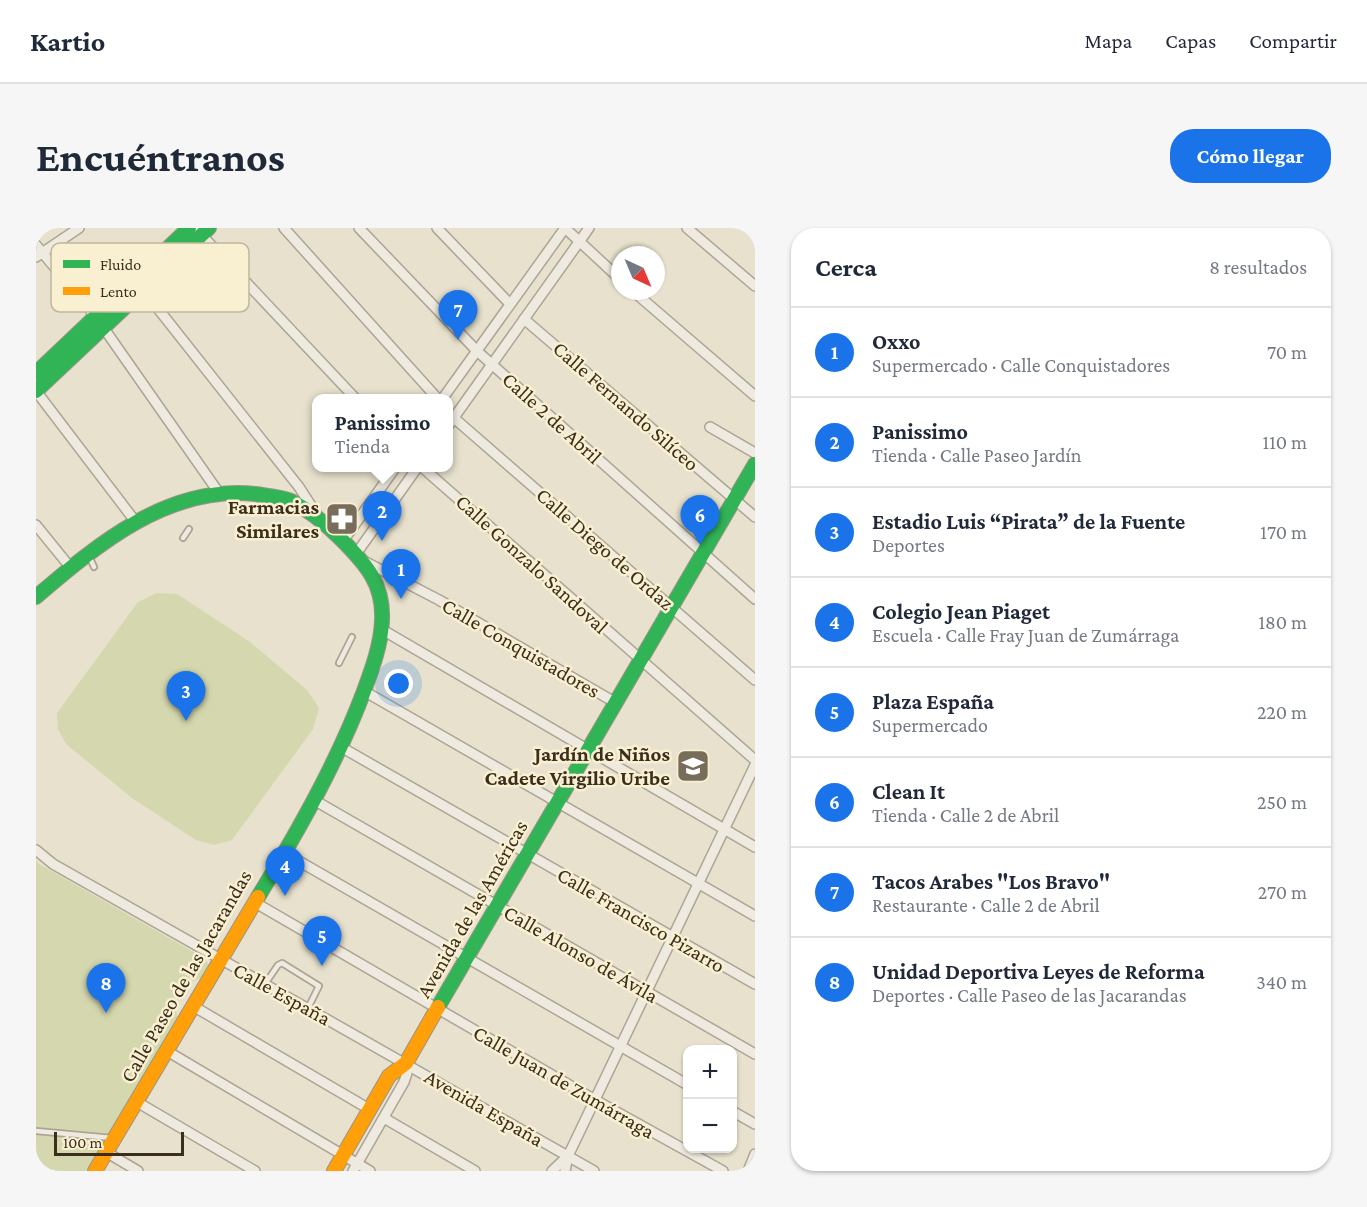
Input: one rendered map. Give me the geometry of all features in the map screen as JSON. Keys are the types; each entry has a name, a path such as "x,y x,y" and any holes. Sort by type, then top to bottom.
{"street":[{"path":"53,243 79,228"},
{"path":"175,243 189,228"},
{"path":"284,228 433,394"},
{"name":"Calle 2 de Abril","path":"359,228 477,351 755,599"},
{"path":"437,228 510,304"},
{"path":"447,394 565,228 611,271"},
{"path":"453,419 589,228"},
{"path":"687,228 755,286"},
{"path":"190,243 202,230 214,243"},
{"path":"51,244 38,252 51,267"},
{"path":"249,282 350,394"},
{"path":"643,300 755,396"},
{"path":"90,312 219,494"},
{"path":"110,312 36,391 135,521"},
{"path":"36,373 115,312"},
{"path":"161,312 299,487 320,519"},
{"name":"Calle Fernando Silíceo","path":"524,319 755,518"},
{"name":"Calle Diego de Ordaz","path":"453,424 672,607 755,680"},
{"path":"710,427 755,453"},
{"name":"Avenida de las Américas","path":"334,1171 389,1076 406,1063 755,464"},
{"path":"343,541 392,472"},
{"path":"359,557 414,472"},
{"name":"Calle Gonzalo Sandoval","path":"428,472 755,760"},
{"name":"Calle Paseo de las Jacarandas","path":"36,597 70,567 135,521 179,501 219,494 252,493 283,498 320,519 359,557 379,588 382,607 381,629 364,691 341,747 314,800 95,1171"},
{"path":"36,525 70,567"},
{"name":"Calle Conquistadores","path":"359,557 439,600 616,703"},
{"path":"381,629 755,847"},
{"path":"364,691 755,916"},
{"name":"Calle Francisco Pizarro","path":"341,747 755,984"},
{"path":"565,1171 568,1156 755,765"},
{"name":"Calle Alonso de Ávila","path":"314,800 755,1054"},
{"name":"Calle España","path":"36,850 53,864 406,1063"},
{"path":"283,852 683,1083"},
{"name":"Calle Juan de Zumárraga","path":"254,902 595,1100 723,1171"},
{"path":"193,1006 369,1109"},
{"path":"166,1051 342,1155 355,1168 370,1171"},
{"name":"Avenida de las Américas","path":"355,1168 404,1082 406,1063"},
{"name":"Avenida España","path":"406,1063 594,1171"},
{"path":"136,1102 255,1171"},
{"path":"737,1114 755,1124"},
{"path":"384,1118 475,1171"},
{"path":"106,1152 138,1171"},
{"path":"748,1171 755,1154"},
{"path":"552,1171 568,1156"}],"lane":[{"path":"183,538 189,530"},
{"path":"88,554 94,567"},
{"path":"339,663 352,637"},
{"path":"265,984 278,964 282,963 318,986 308,1008"},
{"path":"36,1131 115,1138"}],"green space":[{"path":"157,593 177,594 250,642 307,690 319,708 313,729 232,840 214,845 196,840 132,798 66,744 58,729 57,713 138,602"},
{"path":"36,860 39,864 204,958 210,966 203,977 188,983 175,1007 178,1019 86,1171 36,1171"}],"traffic: fast":[{"path":"173,243 189,228"},
{"path":"193,243 209,228"},
{"path":"36,373 100,312"},
{"path":"36,391 120,312"},
{"path":"438,1007 755,464"},
{"path":"36,597 84,557 136,522 193,499 223,494 255,494 291,501 330,528 365,566 376,585 382,608 380,639 373,666 342,744 302,822 258,897"}],"traffic: slow":[{"path":"95,1171 258,897"},
{"path":"334,1171 389,1076 406,1063 438,1007"}],"place":[{"name":"Tacos Arabes \"Los Bravo\"","path":"458,340"},
{"name":"Farmacias Similares","path":"342,519"},
{"name":"Panissimo","path":"382,541"},
{"name":"Clean It","path":"700,545"},
{"name":"Oxxo","path":"401,599"},
{"name":"Estadio Luis “Pirata” de la Fuente","path":"186,721"},
{"name":"Jardín de Niños Cadete Virgilio Uribe","path":"693,766"},
{"name":"Colegio Jean Piaget","path":"285,896"},
{"name":"Plaza España","path":"322,966"},
{"name":"Unidad Deportiva Leyes de Reforma","path":"106,1013"}]}
